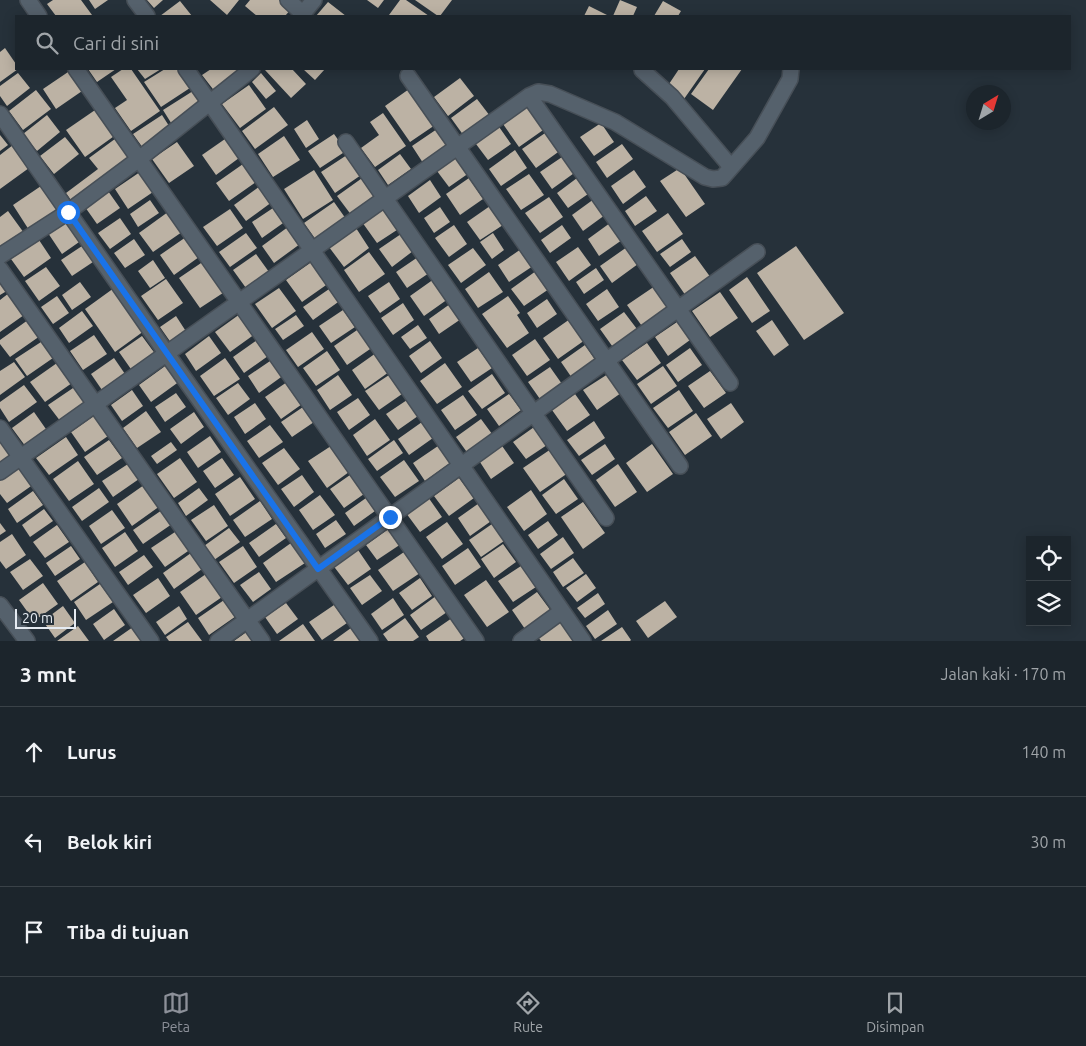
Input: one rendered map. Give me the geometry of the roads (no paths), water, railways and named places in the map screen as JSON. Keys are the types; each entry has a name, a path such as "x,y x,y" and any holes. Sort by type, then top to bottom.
{"street":[{"path":"28,0 38,15"},
{"path":"136,0 146,15"},
{"path":"288,0 302,15 314,0"},
{"path":"77,70 476,641"},
{"path":"187,70 582,641"},
{"path":"0,256 68,212 251,70"},
{"path":"642,70 672,98 731,168"},
{"path":"0,472 529,96 538,92 550,94 616,122 705,177 713,179 722,178 756,138 790,79 791,70"},
{"path":"408,76 680,466"},
{"path":"529,96 730,383"},
{"path":"0,114 370,641"},
{"path":"346,142 606,518"},
{"path":"218,641 757,252"},
{"path":"0,269 262,641"},
{"path":"0,428 151,641"},
{"path":"0,604 27,641"},
{"path":"521,641 562,611"}]}
